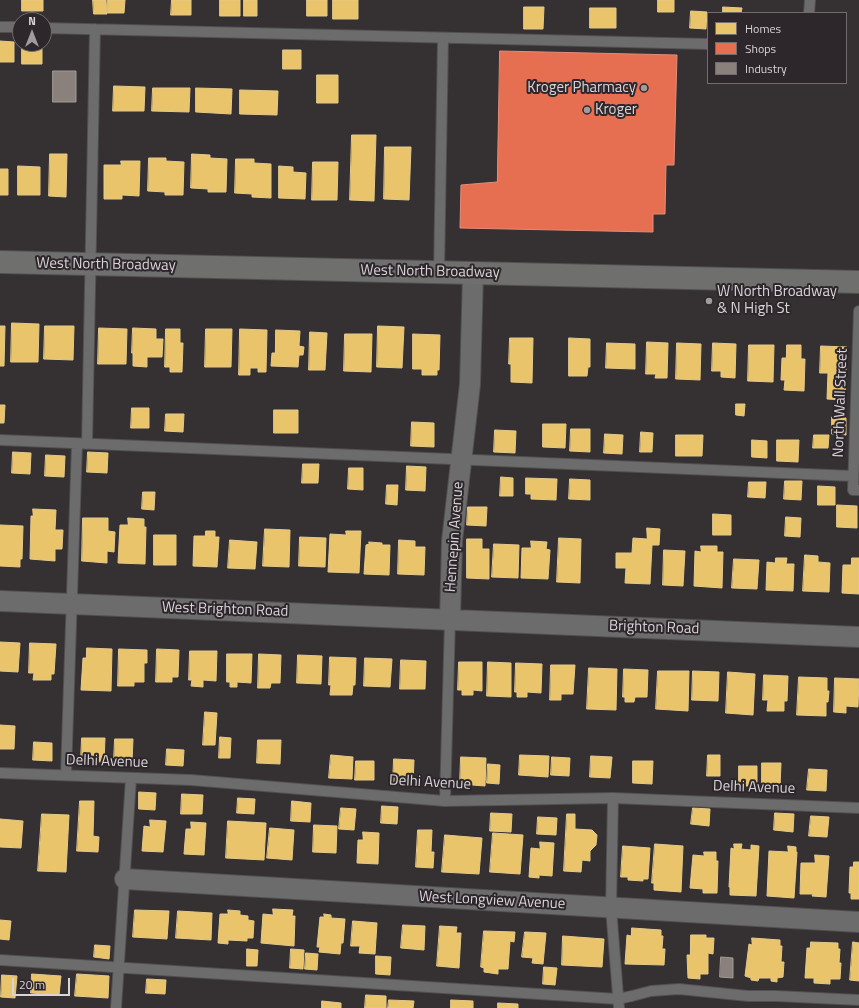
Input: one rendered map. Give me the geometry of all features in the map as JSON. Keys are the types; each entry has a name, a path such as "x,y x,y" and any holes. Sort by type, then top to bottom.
{"main road":[{"name":"West North Broadway","path":"0,262 859,282"}],"street":[{"name":"Hennepin Avenue","path":"450,620 452,541 470,384 473,274"},
{"name":"West Brighton Road","path":"0,601 450,620"},
{"name":"Brighton Road","path":"450,620 859,637"},
{"name":"West Longview Avenue","path":"125,879 859,922"}],"lane":[{"path":"809,12 810,0"},
{"path":"0,27 12,27"},
{"path":"52,28 707,44"},
{"path":"66,775 72,604 82,444 90,265 95,29"},
{"path":"439,273 443,38"},
{"name":"North Wall Street","path":"859,311 853,476 853,490 859,490"},
{"path":"0,440 853,476"},
{"name":"Hennepin Avenue","path":"445,801 450,620"},
{"name":"Delhi Avenue","path":"0,773 190,780 445,801 613,798 859,808"},
{"path":"116,1008 131,778"},
{"path":"613,798 611,908 618,1003"},
{"path":"0,960 119,967 618,1003 651,991 679,989 748,996 859,1000"}],"building: Homes":[{"path":"22,0 43,0 43,11 22,11"},
{"path":"93,0 106,0 107,14 94,14"},
{"path":"108,0 125,0 124,13 108,13"},
{"path":"172,0 191,0 191,15 171,15"},
{"path":"220,0 240,0 240,16 220,16"},
{"path":"244,0 257,0 257,16 244,16"},
{"path":"307,0 327,0 327,16 307,16"},
{"path":"333,0 358,0 358,19 333,19"},
{"path":"658,0 674,0 674,12 658,12"},
{"path":"524,7 544,7 543,29 524,29"},
{"path":"723,7 742,8 741,12 723,12"},
{"path":"590,8 616,8 616,28 590,28"},
{"path":"691,11 707,12 706,29 690,28"},
{"path":"0,41 12,42 14,62 0,62"},
{"path":"283,50 301,50 301,69 283,69"},
{"path":"22,52 42,52 42,64 22,64"},
{"path":"317,75 338,75 338,103 317,103"},
{"path":"114,86 145,87 144,111 113,111"},
{"path":"153,88 190,88 189,112 152,111"},
{"path":"196,88 232,89 231,114 196,112"},
{"path":"240,90 278,91 277,115 240,114"},
{"path":"352,135 376,135 374,201 350,200"},
{"path":"385,147 411,147 409,200 384,199"},
{"path":"50,154 67,154 66,197 49,196"},
{"path":"192,154 210,155 210,158 227,159 226,192 208,192 208,189 191,188"},
{"path":"149,158 166,158 166,161 184,162 183,195 165,195 165,192 148,191"},
{"path":"236,159 254,159 254,163 271,164 271,198 252,197 252,194 235,193"},
{"path":"121,161 140,161 139,196 122,195 122,199 104,199 104,165 121,165"},
{"path":"313,162 338,162 337,200 312,200"},
{"path":"18,166 40,167 40,195 18,195"},
{"path":"279,166 293,167 293,172 306,173 305,199 279,198"},
{"path":"0,169 8,169 8,195 0,195"},
{"path":"12,323 39,324 38,362 11,362"},
{"path":"0,326 5,326 4,366 0,366"},
{"path":"45,326 74,326 73,360 44,359"},
{"path":"378,326 404,327 402,368 377,367"},
{"path":"99,328 127,329 126,364 98,364"},
{"path":"133,328 156,329 156,339 163,339 162,357 147,357 147,367 133,366"},
{"path":"166,329 180,329 180,343 183,343 182,372 170,372 170,367 165,367"},
{"path":"206,329 232,329 231,367 205,367"},
{"path":"240,329 267,330 266,372 258,372 258,368 250,368 250,375 239,375"},
{"path":"276,330 300,331 299,346 304,347 303,355 299,355 298,367 271,366 272,353 275,353"},
{"path":"310,332 327,333 325,370 309,370"},
{"path":"345,334 372,334 371,372 344,371"},
{"path":"413,334 440,335 439,370 437,370 437,375 422,375 422,369 413,369"},
{"path":"510,338 533,338 532,383 511,382 511,364 509,364"},
{"path":"569,338 590,339 590,367 588,367 587,376 569,376"},
{"path":"647,342 668,343 667,378 655,378 656,374 646,374"},
{"path":"607,343 635,344 635,369 606,368"},
{"path":"677,343 701,344 700,380 676,379"},
{"path":"713,343 736,344 735,378 721,377 721,371 712,371"},
{"path":"749,345 774,345 773,382 748,381"},
{"path":"787,345 801,345 801,359 805,359 804,391 784,390 785,380 781,380 782,358 786,358"},
{"path":"821,346 847,347 845,400 827,399 828,373 820,373"},
{"path":"736,404 745,404 744,416 736,415"},
{"path":"0,405 5,405 4,423 0,423"},
{"path":"132,408 149,408 149,428 131,428"},
{"path":"274,410 298,410 298,433 274,433"},
{"path":"166,414 184,414 183,432 165,431"},
{"path":"832,417 846,418 846,435 832,434"},
{"path":"412,422 434,423 434,447 411,446"},
{"path":"543,424 566,424 565,448 543,447"},
{"path":"571,429 590,429 590,452 570,451"},
{"path":"495,430 516,431 515,453 494,452"},
{"path":"641,432 653,433 652,452 640,452"},
{"path":"605,434 623,435 622,454 604,453"},
{"path":"676,435 703,435 702,456 676,456"},
{"path":"814,435 829,435 828,448 813,448"},
{"path":"752,440 767,441 767,458 752,457"},
{"path":"777,440 799,440 798,462 777,461"},
{"path":"13,452 31,453 30,474 12,473"},
{"path":"88,452 108,453 107,473 87,472"},
{"path":"46,455 65,456 64,477 45,476"},
{"path":"303,464 319,464 318,483 302,483"},
{"path":"407,466 426,467 425,491 406,490"},
{"path":"349,468 363,468 363,490 348,489"},
{"path":"501,477 513,478 513,496 500,496"},
{"path":"526,478 557,479 556,500 531,499 531,494 526,494"},
{"path":"570,479 590,480 590,500 569,499"},
{"path":"785,481 802,481 801,500 784,499"},
{"path":"749,482 766,482 765,498 748,497"},
{"path":"387,485 398,485 397,505 386,504"},
{"path":"818,486 835,487 835,505 818,505"},
{"path":"143,492 155,492 154,510 142,509"},
{"path":"837,505 857,506 857,528 837,527"},
{"path":"468,507 487,507 486,526 467,525"},
{"path":"33,509 56,510 55,530 63,530 62,549 55,549 55,561 30,559 31,516 33,516"},
{"path":"713,514 731,515 731,535 713,535"},
{"path":"786,517 801,518 800,537 785,536"},
{"path":"83,518 108,518 108,531 115,532 114,552 107,551 107,563 82,561"},
{"path":"128,518 144,519 144,527 146,527 145,564 118,563 120,525 128,525"},
{"path":"0,525 23,526 22,559 20,559 20,567 0,566"},
{"path":"647,528 660,529 659,545 652,545 650,584 625,583 626,568 616,568 616,553 632,553 633,538 647,539"},
{"path":"265,529 290,530 289,567 263,566"},
{"path":"206,531 215,531 215,537 219,537 217,567 193,566 194,536 205,536"},
{"path":"346,531 361,531 359,573 328,572 330,534 346,535"},
{"path":"154,535 176,535 176,565 154,565"},
{"path":"300,537 326,538 325,567 299,566"},
{"path":"559,538 581,539 580,583 557,582"},
{"path":"467,539 482,539 482,549 489,549 489,579 467,578"},
{"path":"230,540 257,542 255,569 228,568"},
{"path":"399,540 415,541 415,547 425,547 424,575 398,574"},
{"path":"531,541 547,542 546,549 550,550 548,579 521,578 522,548 531,548"},
{"path":"369,542 390,545 389,575 364,574 366,545 369,544"},
{"path":"494,544 519,545 518,578 492,577"},
{"path":"701,546 717,546 717,552 723,552 722,588 694,586 695,551 701,552"},
{"path":"664,550 685,551 683,586 663,585"},
{"path":"805,555 818,556 818,562 830,563 829,592 803,591"},
{"path":"776,558 787,558 786,564 794,564 793,591 766,590 767,562 775,563"},
{"path":"852,558 859,558 859,594 842,593 843,565 851,565"},
{"path":"734,559 759,560 757,589 732,588"},
{"path":"0,642 20,643 18,672 0,671"},
{"path":"30,643 56,644 54,674 51,674 51,680 33,680 34,673 29,673"},
{"path":"87,648 112,649 111,691 81,690 83,658 86,658"},
{"path":"119,649 147,650 147,663 144,663 144,682 134,682 134,686 118,686"},
{"path":"157,649 179,650 178,677 172,677 172,682 156,682"},
{"path":"190,651 217,651 216,681 203,680 203,687 191,686 192,680 189,680"},
{"path":"227,654 252,654 251,683 237,682 237,687 230,687 230,682 227,682"},
{"path":"259,654 281,655 280,683 271,683 270,688 258,688"},
{"path":"298,655 322,656 321,684 297,683"},
{"path":"330,657 356,658 355,685 353,685 352,695 330,695"},
{"path":"365,658 392,659 390,687 364,686"},
{"path":"401,660 426,661 425,689 400,689"},
{"path":"459,662 482,662 482,691 473,690 473,695 462,695 462,690 458,690"},
{"path":"488,662 511,663 511,697 487,696"},
{"path":"516,663 542,664 541,693 527,692 527,697 517,697 517,692 515,692"},
{"path":"551,665 575,665 573,694 561,694 561,700 550,700"},
{"path":"589,668 617,669 616,710 587,709"},
{"path":"624,669 648,670 647,697 635,697 634,702 625,702 625,697 623,697"},
{"path":"658,671 689,671 688,711 656,709"},
{"path":"693,671 719,672 718,701 692,700"},
{"path":"728,672 755,674 753,715 726,713"},
{"path":"764,675 788,676 787,701 784,701 784,711 767,711 768,700 763,700"},
{"path":"799,677 827,678 827,691 829,691 828,702 826,702 826,716 797,715"},
{"path":"835,678 859,679 858,707 846,706 846,713 834,712"},
{"path":"205,712 217,713 215,745 203,745"},
{"path":"0,725 15,726 14,749 0,749"},
{"path":"220,737 231,738 230,758 219,758"},
{"path":"82,738 105,738 104,762 81,761"},
{"path":"115,739 133,739 132,762 114,761"},
{"path":"258,740 281,740 280,764 257,763"},
{"path":"34,742 52,743 52,761 33,760"},
{"path":"167,749 184,750 183,766 166,765"},
{"path":"331,755 353,757 352,779 329,778"},
{"path":"520,755 549,756 548,777 519,775"},
{"path":"708,755 720,755 720,776 707,776"},
{"path":"591,756 612,757 610,778 590,777"},
{"path":"461,757 486,758 485,786 460,784"},
{"path":"552,757 570,758 569,776 551,775"},
{"path":"394,759 414,760 413,784 393,783"},
{"path":"356,761 374,761 374,780 355,780"},
{"path":"633,761 653,761 652,784 633,783"},
{"path":"762,763 781,763 780,787 762,787"},
{"path":"488,764 500,765 499,784 487,783"},
{"path":"739,766 757,766 757,786 739,786"},
{"path":"809,769 827,770 826,791 807,790"},
{"path":"139,792 156,793 155,810 139,809"},
{"path":"182,794 203,795 202,814 181,814"},
{"path":"238,798 255,799 254,814 237,813"},
{"path":"80,801 94,801 93,836 99,837 98,852 77,851"},
{"path":"292,801 311,803 310,822 291,821"},
{"path":"382,806 398,807 397,824 381,823"},
{"path":"341,808 356,809 354,830 339,829"},
{"path":"693,808 710,809 709,826 691,824"},
{"path":"491,813 512,814 511,832 490,831"},
{"path":"775,813 794,814 793,832 774,830"},
{"path":"42,814 69,815 66,872 38,871"},
{"path":"567,814 575,814 575,829 592,830 597,835 596,845 590,851 590,861 582,860 581,872 564,871"},
{"path":"811,816 829,817 827,837 809,836"},
{"path":"538,817 557,818 556,835 537,834"},
{"path":"0,819 23,821 21,848 0,847"},
{"path":"150,820 166,821 163,852 142,851 144,826 150,827"},
{"path":"228,821 266,823 264,860 226,858"},
{"path":"191,822 206,823 204,855 184,854 186,829 191,829"},
{"path":"314,825 337,826 336,853 313,852"},
{"path":"270,828 294,830 292,860 267,858"},
{"path":"418,830 432,830 431,852 434,852 433,868 416,867"},
{"path":"363,832 379,833 378,864 357,863 358,840 363,840"},
{"path":"493,833 523,835 520,874 490,872"},
{"path":"445,835 482,838 479,874 442,872"},
{"path":"540,842 554,843 552,876 539,875 539,878 529,877 531,848 540,849"},
{"path":"655,844 683,846 681,892 654,890 654,883 652,883"},
{"path":"734,844 742,844 741,849 751,850 751,845 759,846 756,896 730,895 731,848 734,849"},
{"path":"623,846 650,848 648,879 643,879 643,881 628,880 628,877 621,877"},
{"path":"788,846 796,847 797,852 794,898 767,896 769,851 788,852"},
{"path":"704,852 716,852 716,861 718,861 717,893 703,893 703,889 690,888 693,855 704,856"},
{"path":"815,855 829,856 826,897 812,896 813,894 800,894 801,863 815,863"},
{"path":"854,862 859,862 859,899 851,899 851,893 849,893 850,867 853,867"},
{"path":"273,909 293,910 292,916 295,916 294,946 261,943 263,914 273,915"},
{"path":"135,910 169,911 167,939 133,937"},
{"path":"228,910 240,911 240,915 248,916 248,920 254,921 253,938 247,938 247,941 228,940 228,944 218,943 220,914 228,914"},
{"path":"178,911 212,913 211,940 176,938"},
{"path":"324,914 331,915 331,918 345,919 343,943 341,943 340,954 319,952 320,947 317,947 320,917 324,917"},
{"path":"0,920 11,921 9,940 0,939"},
{"path":"353,921 377,923 375,954 359,953 360,946 351,946"},
{"path":"403,925 425,926 424,950 401,948"},
{"path":"440,926 457,927 456,933 461,933 459,968 437,966"},
{"path":"632,928 661,930 661,936 663,936 662,949 665,949 664,965 625,964 627,935 631,936"},
{"path":"484,931 515,932 514,942 510,941 508,969 498,969 498,974 484,972 484,968 481,967"},
{"path":"525,932 546,933 543,964 532,963 533,958 522,957"},
{"path":"691,935 706,935 706,938 714,938 713,954 708,953 708,974 700,974 700,979 688,978 687,955 690,955"},
{"path":"563,936 604,939 602,967 562,965"},
{"path":"752,938 780,940 780,946 782,946 781,962 784,962 783,977 777,978 777,982 771,981 771,978 759,978 758,981 751,980 751,978 745,976 749,944 752,945"},
{"path":"811,942 838,943 838,949 840,949 839,963 841,963 840,979 830,979 830,984 814,983 814,978 805,978 807,948 810,948"},
{"path":"853,942 859,943 859,981 850,980"},
{"path":"95,945 110,946 109,959 94,957"},
{"path":"247,949 258,950 257,966 247,966"},
{"path":"291,949 304,950 303,969 290,968"},
{"path":"306,953 318,954 317,970 305,969"},
{"path":"376,956 391,957 390,975 376,974"},
{"path":"544,967 557,968 555,985 543,984"},
{"path":"32,974 61,976 59,995 31,993"},
{"path":"77,974 109,976 108,998 75,996"},
{"path":"2,975 17,976 15,998 1,997"},
{"path":"147,979 166,980 165,994 146,993"},
{"path":"366,995 386,996 386,1008 365,1008"},
{"path":"389,1000 414,1001 413,1008 388,1008"},
{"path":"451,1000 473,1001 473,1008 451,1008"},
{"path":"322,1001 341,1003 341,1008 322,1008"},
{"path":"498,1003 518,1004 518,1008 498,1008"}],"building: Shops":[{"name":"Kroger","path":"500,51 677,55 674,165 666,165 665,214 653,214 653,232 460,228 461,185 497,182"}],"building: Industry":[{"path":"53,71 76,71 76,102 53,102"},
{"path":"721,957 733,958 733,978 720,977"}],"place":[{"name":"Kroger Pharmacy","path":"644,88"},
{"name":"Kroger","path":"587,110"},
{"name":"W North Broadway & N High St","path":"709,301"}]}
